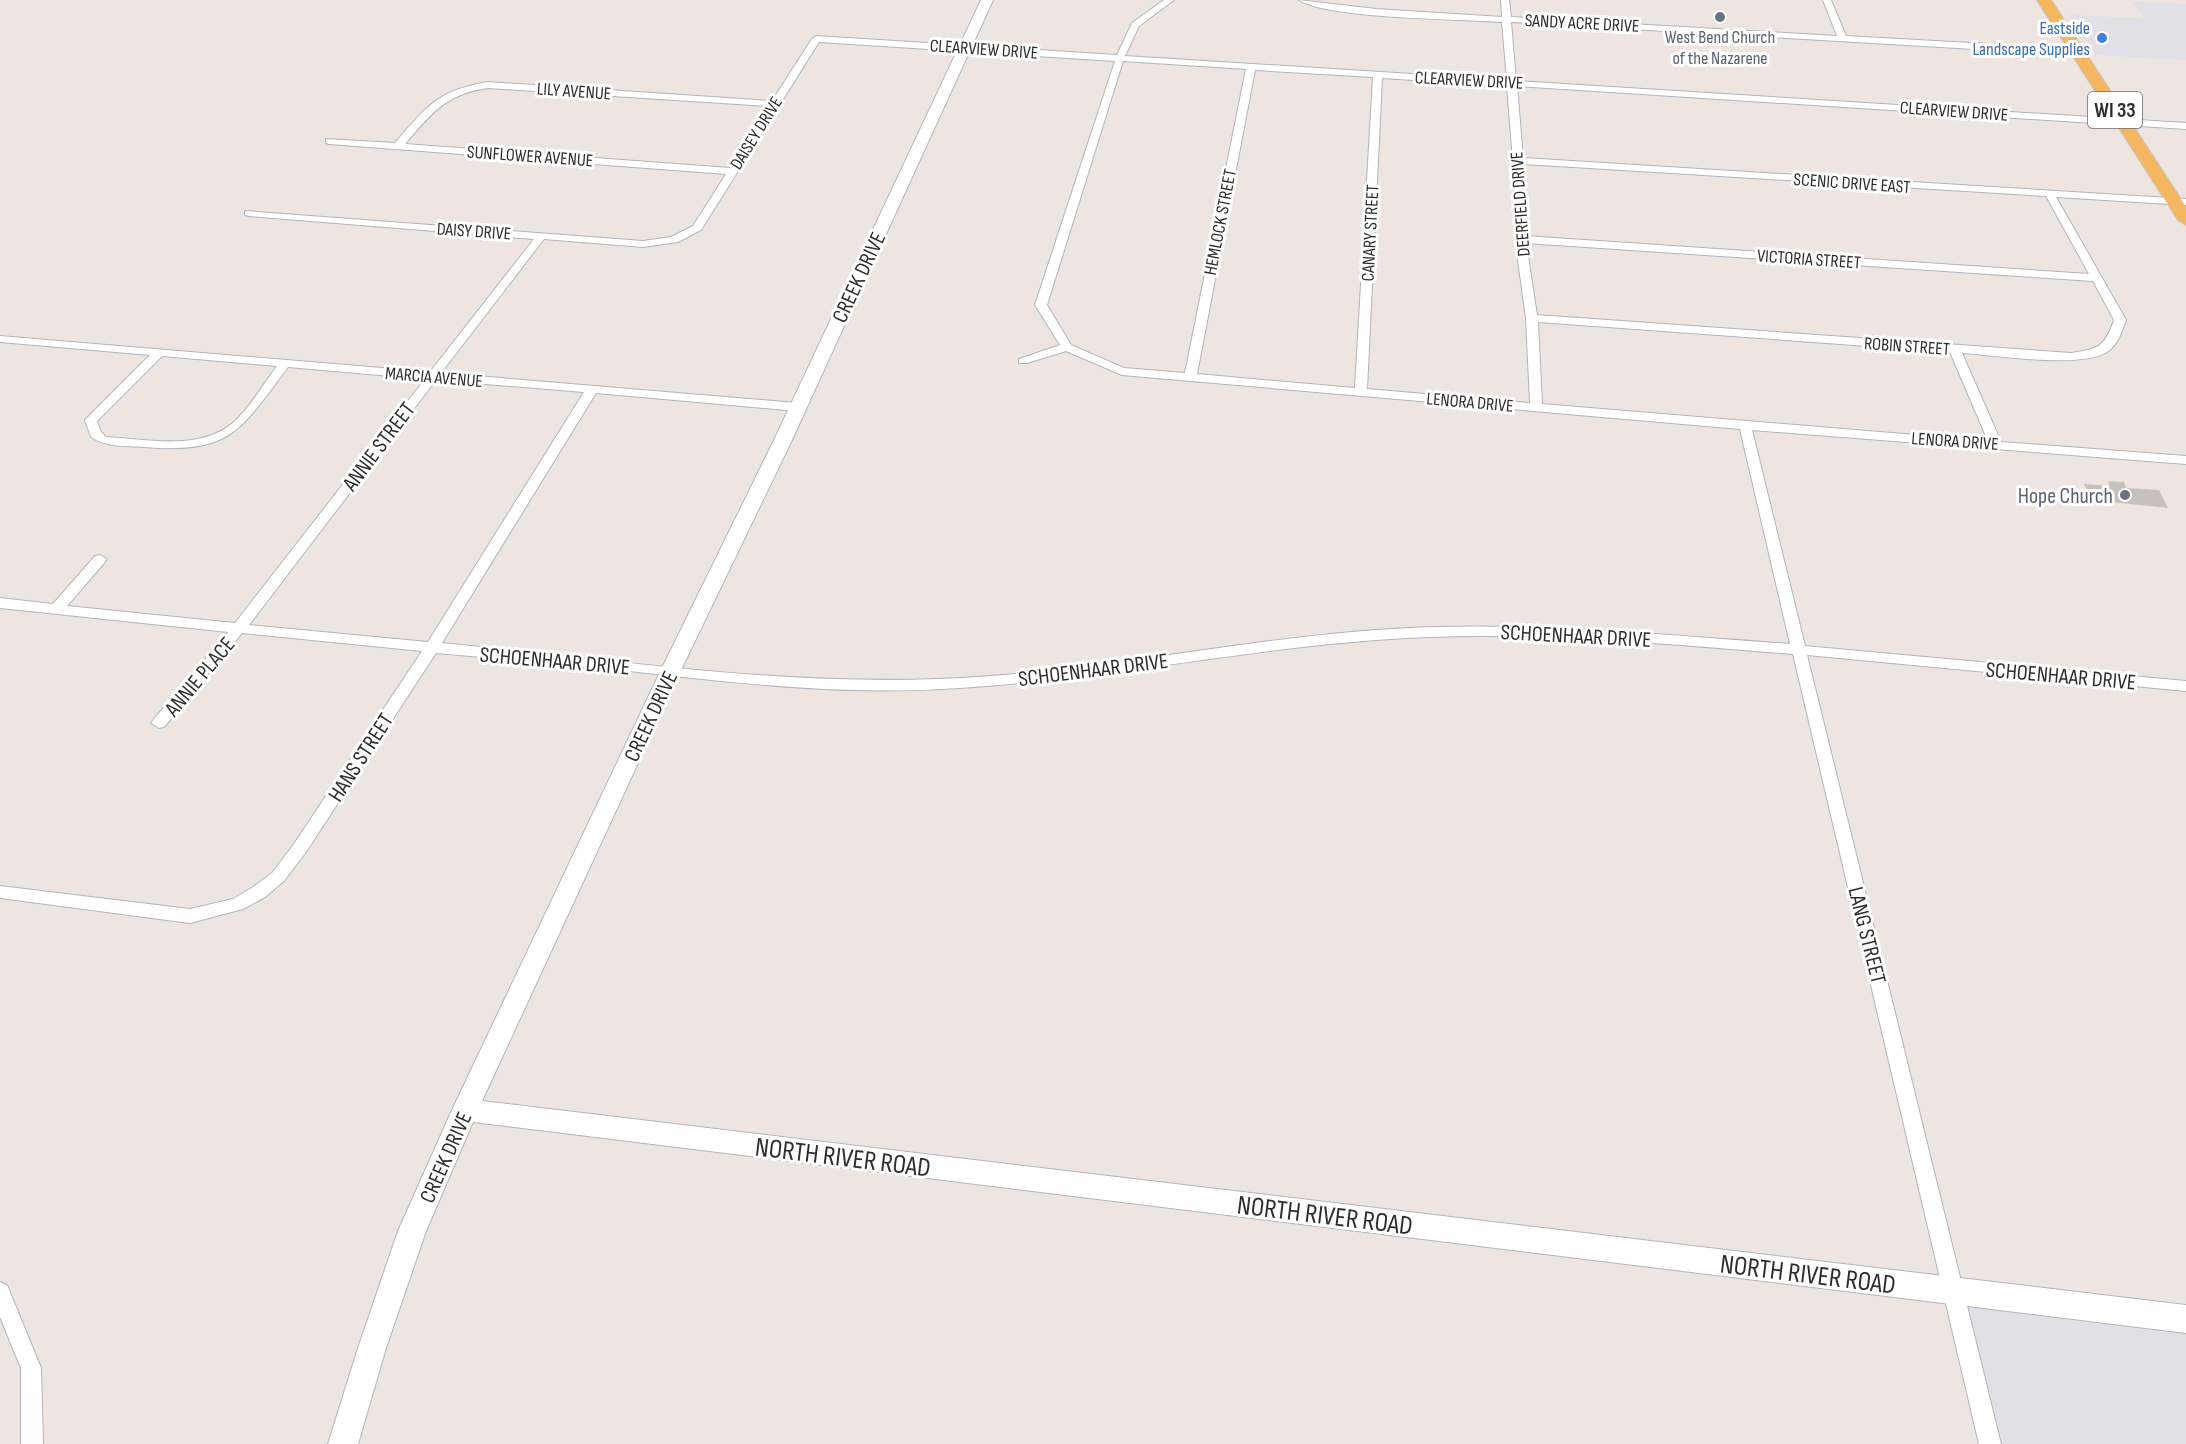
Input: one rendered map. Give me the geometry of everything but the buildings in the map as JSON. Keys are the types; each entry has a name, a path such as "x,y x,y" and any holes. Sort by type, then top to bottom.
{"main road":[{"name":"WI 33","path":"2044,0 2122,122 2180,203 2186,220"}],"street":[{"name":"CREEK DRIVE","path":"343,1444 372,1348 412,1231 465,1110 987,0"},
{"path":"1023,362 1067,347 1041,305 1120,58 1135,25 1170,0"},
{"name":"SANDY ACRE DRIVE","path":"1303,0 1330,7 1376,12 2078,52"},
{"name":"DEERFIELD DRIVE","path":"1505,0 1518,161 1520,239 1532,318 1536,407"},
{"path":"1827,0 1844,39"},
{"name":"CLEARVIEW DRIVE","path":"816,39 2186,126"},
{"name":"DAISEY DRIVE","path":"697,228 816,39"},
{"name":"HEMLOCK STREET","path":"1190,377 1251,66"},
{"name":"CANARY STREET","path":"1361,392 1378,75"},
{"name":"LILY AVENUE","path":"398,146 441,98 469,87 488,85 774,104"},
{"name":"SUNFLOWER AVENUE","path":"329,141 731,171"},
{"name":"SCENIC DRIVE EAST","path":"1518,161 2180,203"},
{"name":"ROBIN STREET","path":"1532,318 2071,357 2100,352 2114,339 2120,320 2050,195"},
{"name":"DAISY DRIVE","path":"249,213 643,244 674,240 697,228"},
{"name":"ANNIE STREET","path":"238,628 541,236"},
{"name":"VICTORIA STREET","path":"1520,239 2098,278"},
{"name":"MARCIA AVENUE","path":"0,339 797,408"},
{"name":"LENORA DRIVE","path":"1067,347 1122,371 1745,426 2186,460"},
{"path":"1955,349 1996,444"},
{"path":"159,353 91,420 95,434 103,440 186,445 213,439 236,427 284,365"},
{"name":"HANS STREET","path":"0,892 190,916 237,904 259,892 278,877 300,848 431,649 592,390"},
{"name":"LANG STREET","path":"1745,426 1990,1444"},
{"path":"56,609 100,559"},
{"name":"SCHOENHAAR DRIVE","path":"0,603 431,649 671,670 766,682 868,686 1021,679 1318,639 1448,631 1572,632 1798,650 2186,686"},
{"name":"ANNIE PLACE","path":"159,723 238,628"},
{"name":"NORTH RIVER ROAD","path":"465,1110 1953,1292 2186,1318"},
{"path":"0,1292 31,1368 32,1444"}],"shaded area":[{"path":"2131,1 2186,4 2186,60 2095,55 2069,15 2144,18"},
{"path":"1954,1292 2186,1327 2186,1444 1990,1444"}],"place":[{"name":"West Bend Church of the Nazarene","path":"1720,17"},
{"name":"Eastside Landscape Supplies","path":"2102,38"},
{"name":"Hope Church","path":"2125,495"}]}
